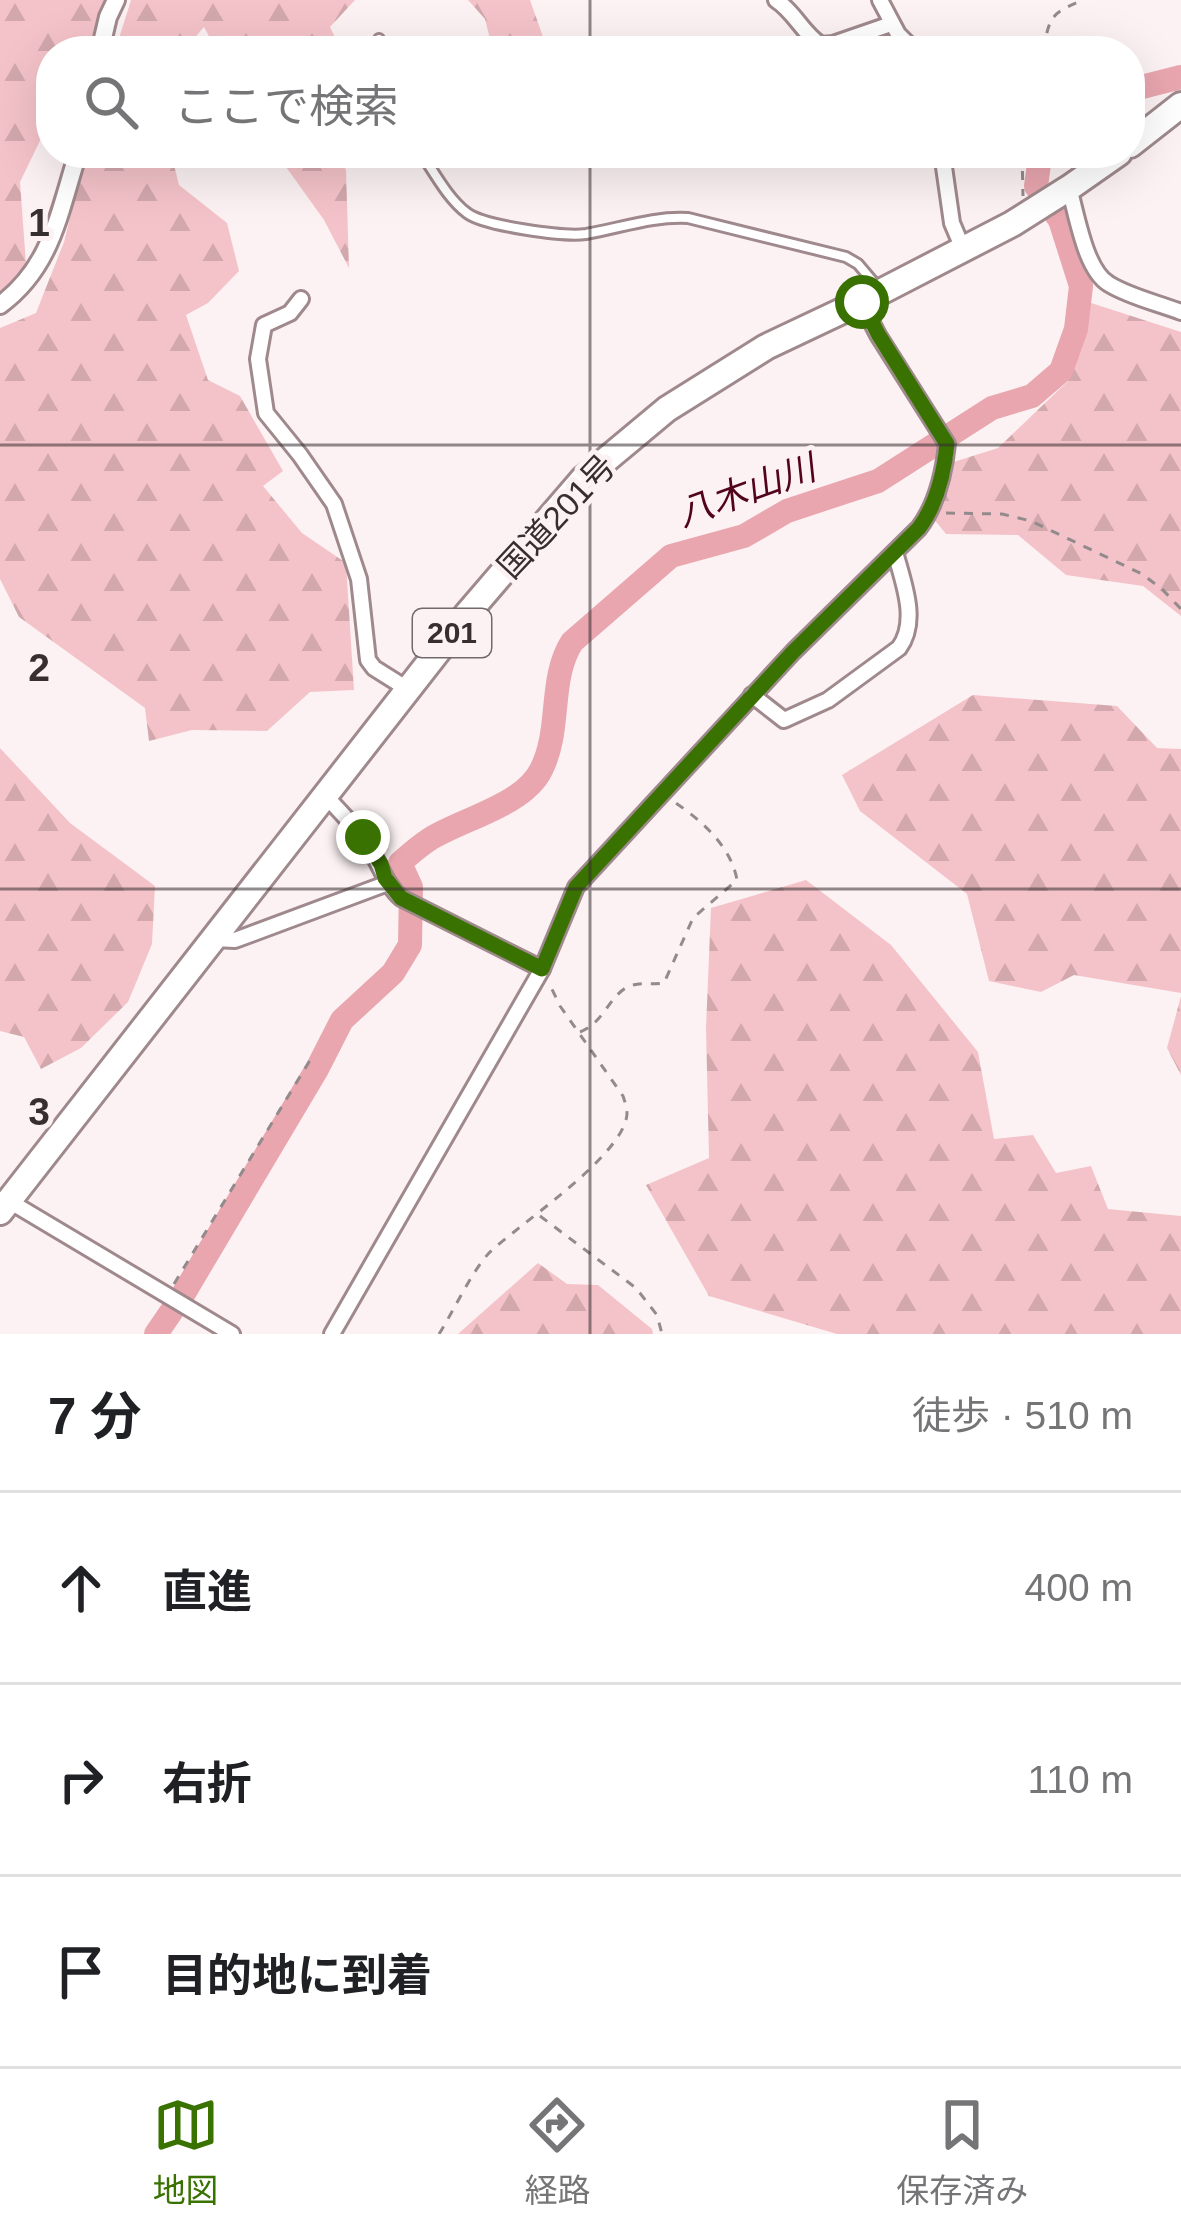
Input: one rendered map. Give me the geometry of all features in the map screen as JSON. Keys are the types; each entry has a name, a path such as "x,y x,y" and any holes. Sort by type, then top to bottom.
{"highway":[{"path":"1145,133 1181,105"},
{"name":"国道201号","path":"4,1206 467,614 583,479 667,409 766,347 963,249 1098,168"}],"street":[{"path":"103,36 116,0"},
{"path":"776,0 809,36"},
{"path":"880,0 902,36"},
{"path":"856,36 891,24"},
{"path":"0,305 38,269 73,168"},
{"path":"944,168 952,223 963,249"},
{"path":"1065,191 1099,276 1181,312"},
{"path":"332,1334 542,969 576,887 752,695 931,512 945,465 944,439 878,334 872,296"},
{"path":"302,299 290,313 264,325 260,336 258,359 266,413 334,504 359,579 368,660 409,690"},
{"path":"752,695 784,721 828,700 899,648 907,637 909,619 895,552"},
{"path":"326,796 363,837 401,898 542,969"},
{"path":"214,939 236,940 388,883"},
{"path":"4,1206 232,1334"}],"lane":[{"path":"432,168 471,217 582,235 666,217 688,218 846,256 858,264 872,296"}],"path":[{"path":"1046,36 1049,22 1083,0"},
{"path":"1024,168 1031,212"},
{"path":"931,512 1002,514 1031,520 1142,574 1181,609"},
{"path":"579,1032 594,1027 619,993 631,985 664,983 694,918 737,880 724,849 692,814 662,792"},
{"path":"440,1334 486,1255 538,1215 614,1142 625,1122 628,1111 623,1096 560,1006 542,969"},
{"path":"169,1297 312,1057"},
{"path":"538,1215 636,1288 657,1315 662,1334"}],"green space":[{"path":"0,0 114,0 101,36 36,36 36,149 20,182 26,264 0,306"},
{"path":"131,0 355,0 330,27 334,36 209,36 204,27 196,36 120,36"},
{"path":"468,0 530,0 543,36 489,36 485,19"},
{"path":"82,168 175,168 179,185 227,223 239,271 208,303 186,315 208,380 240,396 283,471 263,486 302,533 346,563 354,690 310,692 267,731 192,730 149,741 145,708 19,617 0,579 0,328 36,313 64,242"},
{"path":"287,168 345,168 349,268 324,220"},
{"path":"1085,301 1181,332 1181,616 1143,586 1066,575 1018,535 946,534 933,518 944,465 998,448 1068,381"},
{"path":"973,695 1117,706 1157,748 1181,749 1181,993 1074,975 1041,992 989,981 967,894 860,811 842,775"},
{"path":"0,748 70,823 155,886 152,944 128,1002 81,1048 41,1069 24,1037 0,1031"},
{"path":"806,880 891,945 978,1052 994,1139 1033,1135 1056,1173 1091,1166 1108,1209 1181,1216 1181,1334 837,1334 709,1296 646,1185 709,1158 706,1028 711,908"},
{"path":"1181,996 1181,1075 1167,1048"},
{"path":"538,1263 567,1284 598,1285 653,1334 458,1334"}],"waterway":[{"name":"八木山川","path":"1145,86 1181,77"},
{"name":"八木山川","path":"156,1334 342,1020 393,973 410,945 411,887 400,863 430,839 521,793 541,770 551,738 560,672 572,642 671,556 744,536 787,511 878,481 992,408 1032,396 1061,371 1076,329 1081,286 1060,220 1036,186 1038,168"}],"route":[{"path":"363,837 401,898 542,969 576,887 793,652 931,512 947,444 862,302"}]}
